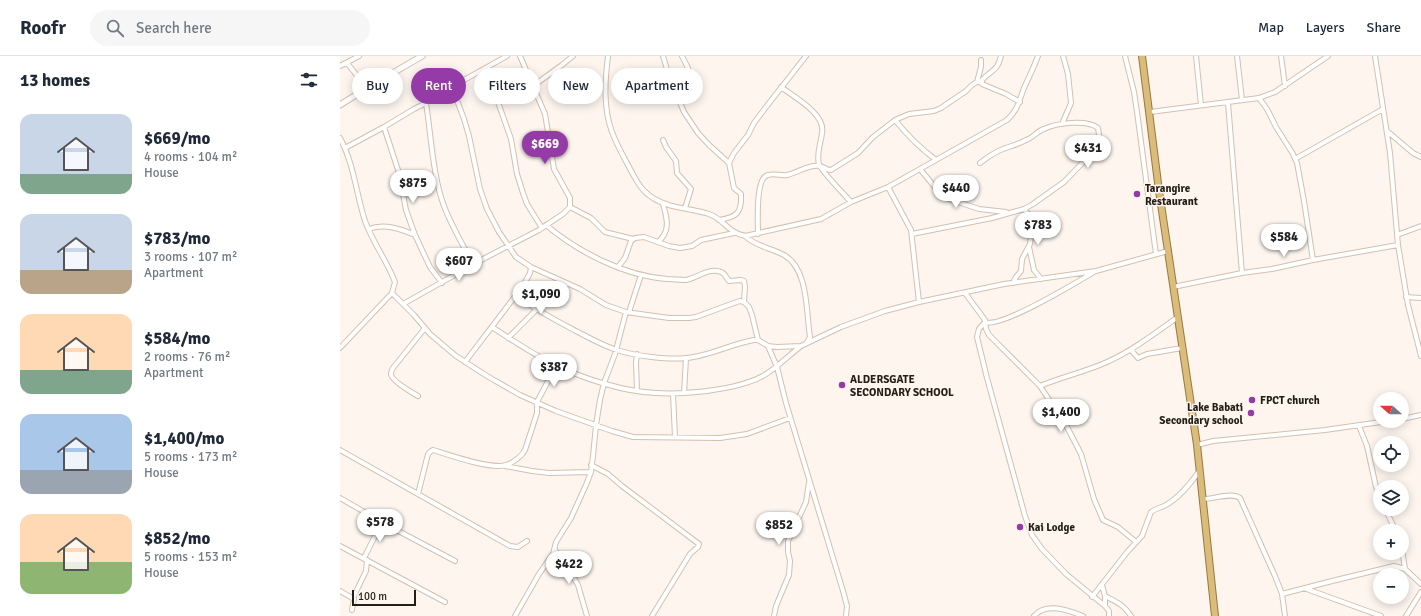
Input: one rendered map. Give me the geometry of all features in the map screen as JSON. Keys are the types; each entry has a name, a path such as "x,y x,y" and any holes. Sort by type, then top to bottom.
{"highway":[{"path":"1142,56 1173,287 1197,445 1215,616"}],"street":[{"path":"340,66 359,56"},
{"path":"401,68 422,56"},
{"path":"486,68 507,56"},
{"path":"520,56 525,68"},
{"path":"540,81 572,56"},
{"path":"492,327 556,366 582,377 637,391 673,394 735,386 762,376 808,342 810,338 805,293 799,272 793,262 784,255 755,243 744,236 734,233 719,220 708,214 663,204 646,193 634,179 612,132 607,113 605,91 608,56"},
{"path":"663,56 666,68"},
{"path":"682,56 688,68"},
{"path":"729,164 734,153 748,135 754,123 806,56"},
{"path":"758,234 759,193 761,180 763,177 768,175 785,175 819,166 830,171 858,153 882,129 895,120 909,114 934,111 941,108 997,68 1001,56"},
{"path":"744,236 821,219 851,202 888,187 1007,120 1013,115 1020,102 1024,88 1038,56"},
{"path":"1062,124 1071,103 1068,74 1063,56"},
{"path":"1124,56 1134,92 1156,254"},
{"path":"1196,56 1201,105"},
{"path":"1237,56 1242,100"},
{"path":"1282,56 1285,86"},
{"path":"1150,112 1259,98 1275,92 1285,86 1328,56"},
{"path":"1375,56 1390,153 1398,245 1406,297 1421,356"},
{"path":"979,82 982,67 981,60"},
{"path":"347,63 352,69"},
{"path":"979,82 984,86 1006,94 1020,102"},
{"path":"781,87 814,113 822,124 823,129 818,154 819,166 851,202"},
{"path":"340,105 352,97"},
{"path":"1259,98 1267,109 1295,159 1304,201 1313,260"},
{"path":"403,304 473,264 542,228 563,214 570,207 570,198 554,169 545,114 540,102"},
{"path":"1228,103 1242,273"},
{"path":"345,148 424,104"},
{"path":"426,104 436,172 441,195 452,225 473,264"},
{"path":"458,104 469,136 480,189 499,232 516,257 531,267 580,289 606,305 627,312 669,318 689,318 696,317 740,301 744,302 749,307 752,315 758,340"},
{"path":"499,104 511,139 517,174 523,192 533,215 542,228"},
{"path":"681,104 684,112 698,133 708,145 729,164 734,188 741,195 741,202 736,215 719,220"},
{"path":"1295,159 1338,136 1383,109"},
{"path":"895,120 909,137 936,160"},
{"path":"912,234 957,226 1024,209 1033,204 1064,182 1092,153 1097,143 1098,128 1087,124 1062,124 1043,129 1029,139 1003,148 980,163"},
{"path":"384,127 399,172 406,210 415,235 430,266 442,283"},
{"path":"1387,131 1413,153 1421,157"},
{"path":"340,138 355,177 360,202 375,245 395,282 392,293 340,348"},
{"path":"663,140 676,161 677,173 691,189 686,208"},
{"path":"920,169 945,198 994,212 1011,212"},
{"path":"888,187 907,221 912,234 919,302"},
{"path":"658,242 663,238 666,232 667,223 663,204"},
{"path":"570,207 591,218 605,232 633,239 640,237 680,248 692,246 701,240 734,233"},
{"path":"1013,283 1021,271 1022,259 1032,238 1033,222 1024,209"},
{"path":"546,225 559,236 577,246 618,267 641,275 666,279 686,280 706,272 721,272 729,281 744,281 744,302"},
{"path":"1397,235 1421,226"},
{"path":"369,229 374,227 394,227 415,235"},
{"path":"618,267 625,258 628,247 633,239"},
{"path":"1173,287 1398,245"},
{"path":"1029,247 1034,270 1041,279"},
{"path":"516,294 529,305 559,322 616,350 660,357 686,358 748,341 758,340 768,346 777,347 801,346 858,320 919,302 1013,283 1096,271 1168,251"},
{"path":"465,362 528,277 531,267"},
{"path":"985,322 990,324 1018,313 1047,299 1096,271"},
{"path":"515,616 539,574 555,550 556,542 571,518 591,472 596,426 604,383 616,350 627,312 641,275"},
{"path":"508,338 536,309 567,284"},
{"path":"392,293 425,328 451,352 465,362 520,395 556,411 596,426 633,437 720,438 734,437 790,418"},
{"path":"965,293 983,317 989,335 1040,386 1059,414 1081,454 1094,499 1103,520 1118,527 1136,542"},
{"path":"1406,297 1421,298"},
{"path":"1040,386 1105,363 1131,350 1178,317"},
{"path":"985,322 978,331 977,337 1025,516 1032,535 1042,549 1061,569 1092,597 1105,606 1109,612 1109,616"},
{"path":"418,396 398,383 391,373 393,368 425,328"},
{"path":"768,346 776,367 790,418 843,591 847,606 846,616"},
{"path":"1131,350 1138,358 1147,354 1182,348"},
{"path":"637,354 637,391"},
{"path":"684,393 686,358"},
{"path":"505,466 524,452 536,413 536,402 556,366"},
{"path":"673,394 675,437"},
{"path":"1409,417 1421,415"},
{"path":"1197,445 1213,441 1373,424"},
{"path":"1359,426 1367,446 1374,480"},
{"path":"340,450 510,546 518,547 527,541"},
{"path":"418,494 428,454 433,450 488,465 505,466 549,473 591,472"},
{"path":"591,465 608,474 699,544 698,547 690,554 652,616"},
{"path":"1092,597 1128,551 1143,535 1148,517 1152,512 1171,501 1190,484 1200,470"},
{"path":"774,616 776,606 789,575 790,561 788,541 806,502 809,480"},
{"path":"1203,499 1231,495 1240,498 1282,594 1285,616"},
{"path":"340,498 382,522 456,560"},
{"path":"352,598 366,570 366,559 382,522"},
{"path":"340,546 445,602"},
{"path":"555,550 578,585 587,616"},
{"path":"1386,568 1394,566 1402,568"},
{"path":"1282,594 1373,571"},
{"path":"1409,572 1421,584"},
{"path":"1102,586 1105,596 1105,606"},
{"path":"1303,588 1381,616"},
{"path":"340,591 355,601 352,610"},
{"path":"1406,616 1421,592"},
{"path":"1105,596 1123,606 1128,610 1131,616"},
{"path":"1034,616 1041,610 1053,608 1083,616"}],"place":[{"name":"Tarangire Restaurant","path":"1137,194"},
{"name":"ALDERSGATE SECONDARY SCHOOL","path":"842,385"},
{"name":"FPCT church","path":"1252,400"},
{"name":"Lake Babati Secondary school","path":"1251,413"},
{"name":"Kai Lodge","path":"1020,527"}]}
